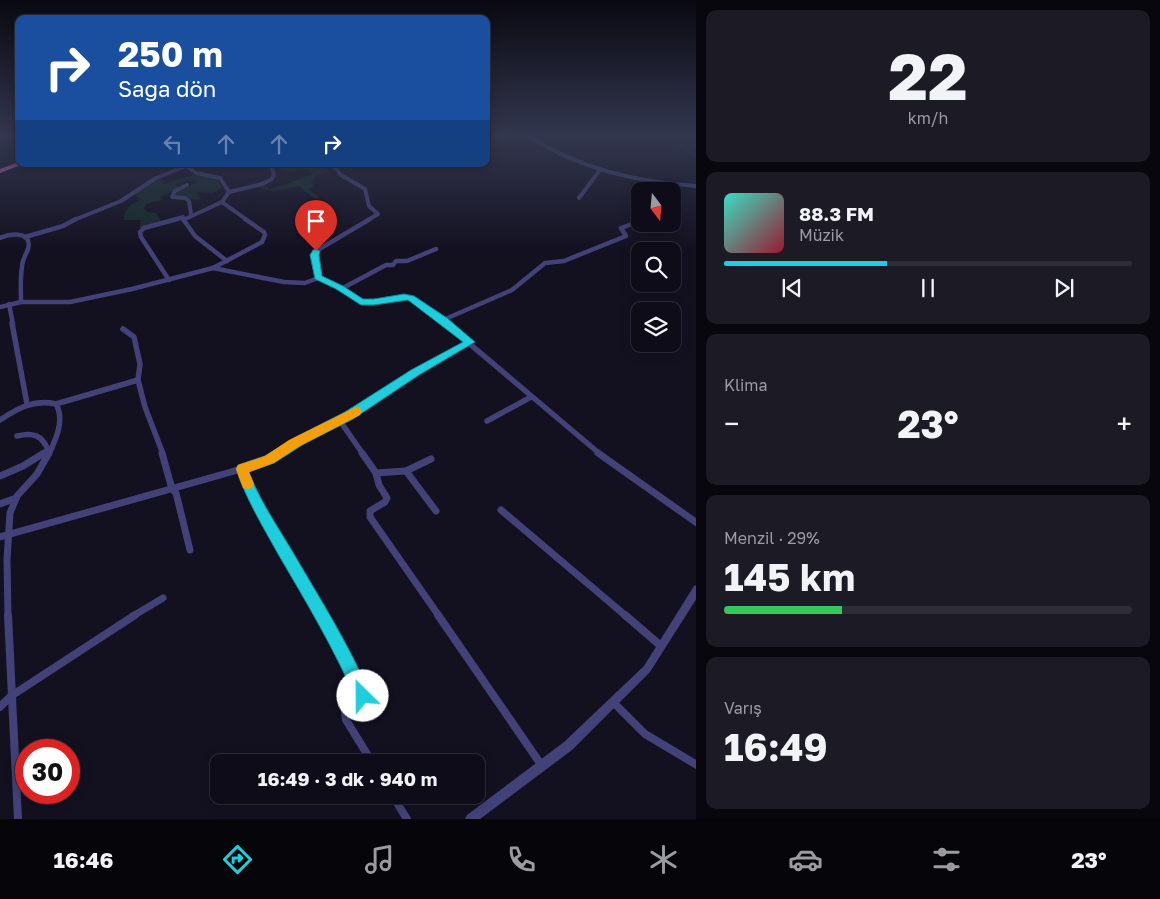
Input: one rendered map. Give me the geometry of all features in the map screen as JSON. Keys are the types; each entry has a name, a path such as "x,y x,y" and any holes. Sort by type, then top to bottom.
{"street":[{"path":"0,238 5,234 14,232 25,237 63,226 81,216 121,201 164,174"},
{"path":"202,174 220,178 229,192"},
{"path":"169,280 141,237 140,232 144,228 216,206 222,202 229,192 267,184 272,180 273,174"},
{"path":"318,278 314,255 316,251 378,214 369,206 368,194 362,184 341,174"},
{"path":"579,198 597,174"},
{"path":"617,174 649,182"},
{"path":"187,185 175,191 172,197 189,200 191,214"},
{"path":"681,185 696,186"},
{"path":"0,307 20,302 70,302 169,280 213,268 262,242 265,235 264,232 222,202"},
{"path":"183,217 182,221 195,236 227,261"},
{"path":"443,320 512,290 545,262 564,261 617,241 626,236 621,228 631,224"},
{"path":"331,234 337,238"},
{"path":"20,302 24,255 29,247 25,237"},
{"path":"341,288 386,266 393,265 396,262 407,262 436,249"},
{"path":"213,268 226,272 293,283 306,283 318,278 341,288 355,299 367,303 407,297 443,320 470,342 531,397 612,465 696,523"},
{"path":"9,304 27,404"},
{"path":"123,329 124,332 134,337 140,361 138,380 145,407 166,463 172,489 176,493 190,550"},
{"path":"4,536 270,460 300,440 340,421 422,368 470,342"},
{"path":"0,420 18,407 27,404 38,401 56,404 138,380"},
{"path":"486,422 531,397"},
{"path":"18,819 4,536 10,509 16,498 37,473 50,449 60,424 61,413 56,404"},
{"path":"340,421 376,473 387,498 385,502 370,511 370,517 542,766"},
{"path":"17,436 35,433 40,436 50,449"},
{"path":"0,476 23,466 50,449"},
{"path":"406,471 431,458"},
{"path":"242,469 247,484 347,658 363,696 360,702 347,710 345,713 346,720 367,754"},
{"path":"376,473 382,475 401,469 406,471 436,510"},
{"path":"0,504 16,498"},
{"path":"501,510 661,646"},
{"path":"471,819 568,746 647,669 696,589"},
{"path":"0,707 11,696 120,624 164,598"},
{"path":"613,702 645,734 696,765"},
{"path":"397,804 406,819"}],"green space":[{"path":"311,174 323,174 316,176 311,183 314,186 308,189 320,198 315,199 299,186 273,191 258,186 264,185 269,189"},
{"path":"193,175 217,178 222,188 213,193 196,192 201,199 174,196 174,194 198,182 194,180 181,182 175,185 180,187 160,197 162,200 146,204 143,209 156,213 161,221 139,228 141,220 124,220 128,208 139,201 135,194 154,183 152,182 162,179 164,184"}],"slow traffic":[{"path":"247,484 242,469 270,460 294,444 356,411"}],"route":[{"path":"316,251 314,255 318,278 340,288 361,302 410,298 443,320 470,342 415,372 349,416 300,440 270,460 242,469 247,484 273,532 347,658 363,696"}]}
